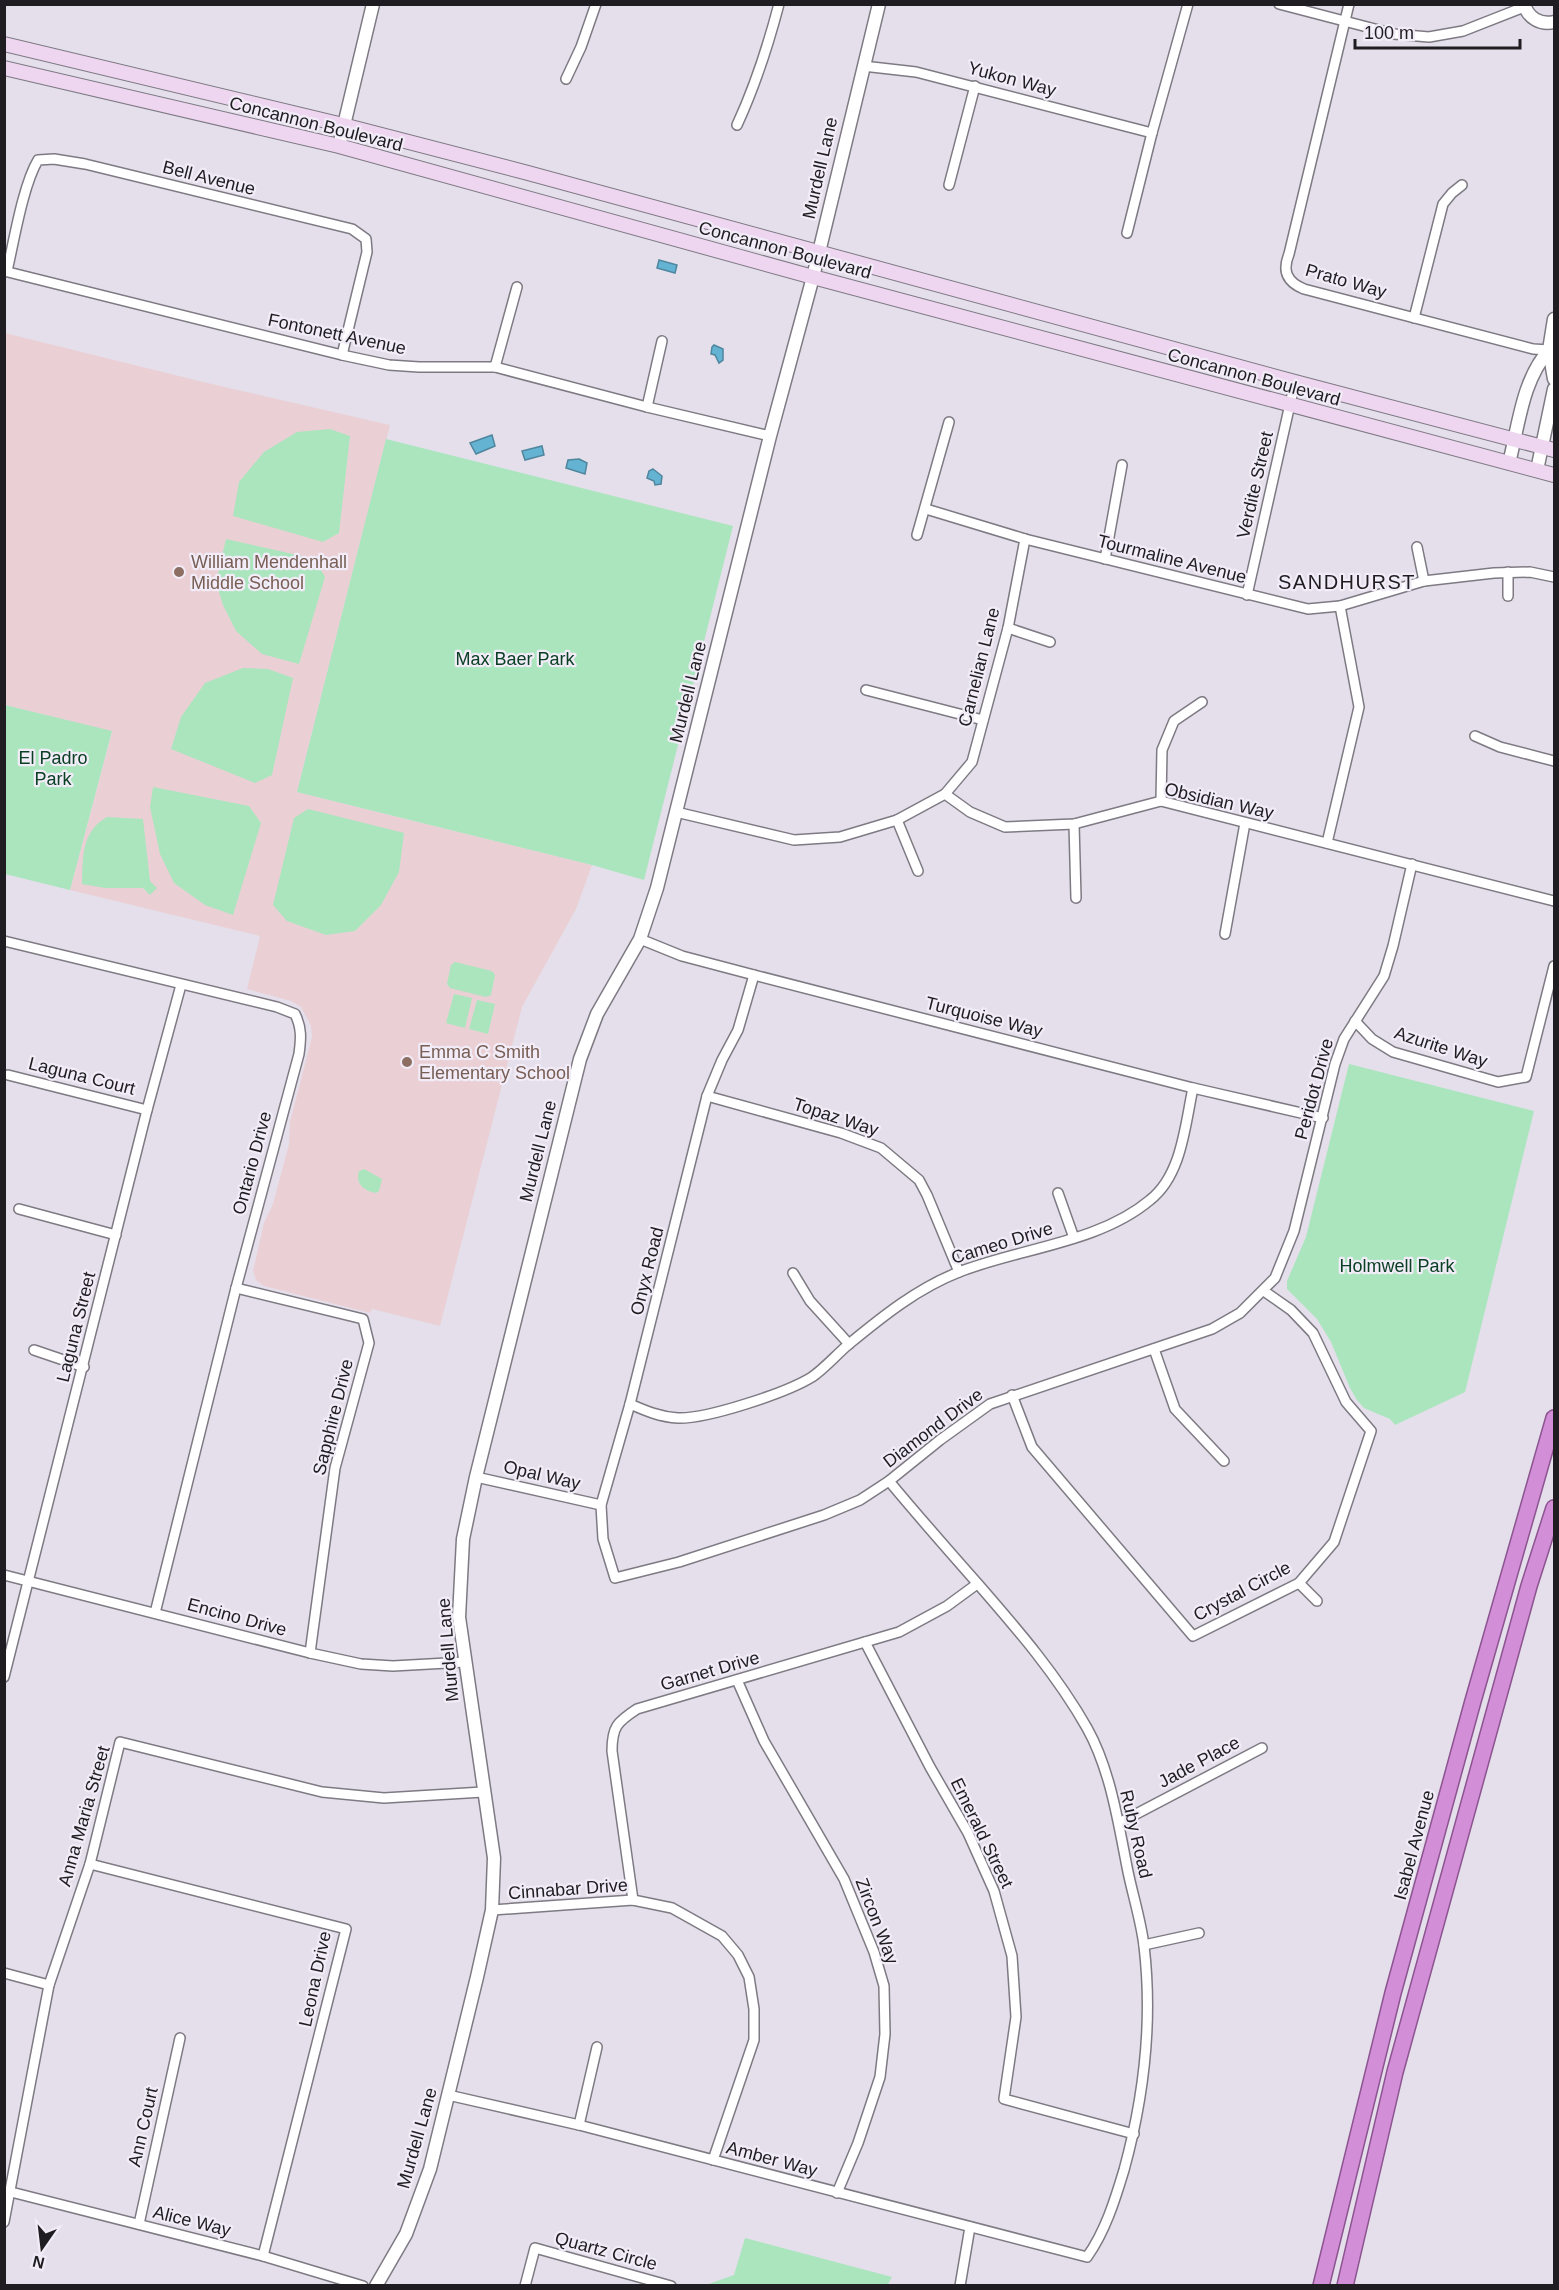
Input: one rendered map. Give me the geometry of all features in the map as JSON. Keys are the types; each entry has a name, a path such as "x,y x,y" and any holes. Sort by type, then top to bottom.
{"highway":[{"name":"Isabel Avenue","path":"1321,2286 1393,1993 1554,1418"},
{"path":"1345,2286 1395,2072 1522,1608 1554,1508"}],"main road":[{"name":"Concannon Boulevard","path":"4,44 343,125 1295,382 1549,448"},
{"name":"Concannon Boulevard","path":"4,68 339,146 813,277 1554,475"}],"street":[{"path":"566,79 581,47 596,4"},
{"path":"737,125 753,92 779,4"},
{"name":"Murdell Lane","path":"376,2286 406,2234 430,2169 492,1910 494,1858 459,1617 463,1539 476,1477 586,1038 597,1014 640,939 657,888 813,277 879,4"},
{"path":"1127,233 1188,4"},
{"path":"1279,4 1394,34 1429,37 1463,30 1524,6 1533,19 1545,23 1554,22"},
{"path":"1345,21 1349,4"},
{"path":"339,146 371,5"},
{"name":"Prato Way","path":"1345,21 1285,264 1286,274 1296,285 1304,289 1533,350 1549,350"},
{"name":"Yukon Way","path":"863,66 916,72 1152,133"},
{"path":"949,185 975,86"},
{"name":"Bell Avenue","path":"6,271 33,168 38,160 54,159 84,164 352,229 366,239 367,252 342,355"},
{"path":"1414,318 1443,204 1462,185"},
{"name":"Fontonett Avenue","path":"6,271 342,355 399,366 495,367 647,407 771,436"},
{"path":"495,367 517,287"},
{"path":"1554,319 1549,350 1554,379"},
{"path":"647,407 662,341"},
{"path":"1509,463 1526,391 1538,363 1549,350"},
{"name":"Verdite Street","path":"1247,595 1295,382"},
{"path":"1537,470 1549,448 1554,389"},
{"path":"917,535 949,422"},
{"path":"1105,559 1122,465"},
{"name":"Tourmaline Avenue","path":"926,509 1025,539 1308,609 1340,606 1424,581 1508,572 1530,572 1554,577"},
{"name":"Carnelian Lane","path":"945,794 972,762 1008,628 1025,539"},
{"path":"1417,547 1424,581"},
{"path":"1508,572 1508,596"},
{"path":"1327,843 1359,707 1340,606"},
{"path":"1008,628 1050,642"},
{"path":"866,690 983,720"},
{"path":"1161,801 1162,750 1174,722 1202,702"},
{"path":"1475,736 1500,747 1554,761"},
{"path":"676,812 794,840 840,837 897,820 945,794"},
{"name":"Obsidian Way","path":"945,794 970,812 1005,827 1074,824 1161,801 1554,901"},
{"path":"897,820 918,870"},
{"path":"1225,934 1245,823"},
{"path":"1074,824 1076,898"},
{"name":"Peridot Drive","path":"1264,1291 1275,1278 1294,1231 1335,1064 1344,1039 1383,976 1393,946 1412,864"},
{"name":"Turquoise Way","path":"640,939 682,956 754,975 1193,1088 1323,1118"},
{"name":"Ontario Drive","path":"4,940 277,1007 295,1014 300,1025 302,1037 299,1054 236,1288 155,1612"},
{"name":"Azurite Way","path":"1354,1020 1372,1039 1393,1052 1498,1082 1526,1077 1554,966"},
{"name":"Onyx Road","path":"615,1578 603,1539 601,1505 630,1404 707,1096 738,1030 754,975"},
{"name":"Laguna Street","path":"4,1677 147,1110 182,985"},
{"name":"Laguna Court","path":"8,1075 147,1110"},
{"name":"Cameo Drive","path":"630,1404 657,1416 677,1418 702,1415 779,1393 813,1376 904,1301 959,1272 1074,1238 1125,1217 1152,1199 1167,1180 1180,1152 1193,1088"},
{"name":"Topaz Way","path":"707,1096 841,1133 881,1148 919,1180 959,1272"},
{"path":"1058,1193 1074,1238"},
{"path":"19,1209 116,1235"},
{"path":"793,1273 810,1301 849,1344"},
{"name":"Sapphire Drive","path":"236,1288 363,1319 369,1343 335,1468 310,1653"},
{"name":"Diamond Drive","path":"615,1578 679,1562 824,1515 860,1500 889,1481 964,1421 990,1404 1212,1329 1240,1313 1264,1291"},
{"name":"Crystal Circle","path":"1012,1395 1032,1447 1193,1636 1299,1582 1334,1542 1371,1431 1346,1402 1313,1333 1291,1310 1264,1291"},
{"path":"1154,1349 1175,1409 1224,1461"},
{"path":"34,1350 84,1367"},
{"name":"Opal Way","path":"476,1477 601,1505"},
{"name":"Ruby Road","path":"889,1481 1030,1643 1065,1693 1088,1730 1104,1768 1119,1823 1144,1945 1148,2017 1144,2078 1134,2134 1118,2190 1098,2242 1087,2257"},
{"name":"Encino Drive","path":"4,1575 361,1664 393,1666 465,1662"},
{"path":"1299,1582 1317,1601"},
{"name":"Garnet Drive","path":"633,1900 612,1751 612,1734 616,1725 636,1709 899,1632 947,1606 977,1584"},
{"name":"Emerald Street","path":"865,1642 930,1767 968,1833 994,1891 1012,1956 1016,2017 1005,2099 1134,2134"},
{"name":"Zircon Way","path":"737,1680 764,1741 844,1879 874,1952 884,1986 885,2034 880,2076 858,2143 837,2193"},
{"name":"Anna Maria Street","path":"4,2222 49,1985 90,1864 120,1742 322,1792 384,1798 483,1791"},
{"name":"Jade Place","path":"1119,1823 1262,1748"},
{"name":"Leona Drive","path":"90,1864 346,1929 263,2256"},
{"name":"Cinnabar Drive","path":"492,1910 633,1900 672,1908 722,1936 738,1955 749,1977 754,2009 754,2040 713,2160"},
{"path":"1144,1945 1199,1933"},
{"path":"4,1973 49,1985"},
{"name":"Ann Court","path":"139,2224 180,2038"},
{"path":"579,2125 597,2047"},
{"name":"Amber Way","path":"448,2095 579,2125 1087,2257"},
{"name":"Alice Way","path":"11,2192 263,2256 363,2286"},
{"path":"960,2286 970,2227"},
{"name":"Quartz Circle","path":"525,2286 535,2248 671,2286"}],"shaded area":[{"path":"5,333 390,425 297,792 592,865 576,909 522,1007 440,1326 372,1309 370,1313 264,1286 256,1280 253,1271 264,1223 273,1204 289,1144 290,1122 312,1037 311,1026 301,1007 291,1001 247,989 260,936 70,890 112,732 5,705"}],"green space":[{"path":"330,429 350,436 339,533 323,542 233,516 239,482 264,452 297,432"},
{"name":"Max Baer Park","path":"386,439 733,526 644,880 297,792"},
{"path":"226,539 315,559 325,577 299,664 262,654 236,631 223,605 216,582"},
{"path":"243,668 268,669 293,678 272,775 255,783 171,749 181,717 205,683"},
{"name":"El Padro Park","path":"5,705 112,731 70,890 5,874"},
{"path":"153,787 249,806 261,823 233,915 205,905 174,883 160,854 150,807"},
{"path":"308,809 404,833 399,872 381,905 355,931 326,935 287,921 273,905 294,818"},
{"path":"107,817 143,819 150,881 157,888 150,895 143,888 105,888 82,884 85,846 92,830"},
{"path":"455,962 492,971 495,975 491,995 486,997 450,988 447,984 451,965"},
{"path":"454,994 472,998 465,1028 446,1023"},
{"path":"477,1000 495,1004 488,1034 469,1029"},
{"name":"Holmwell Park","path":"1349,1064 1534,1111 1465,1392 1395,1425 1390,1419 1364,1408 1357,1400 1331,1342 1317,1319 1287,1289 1287,1281 1306,1237"},
{"path":"364,1169 382,1179 379,1191 376,1193 365,1189 358,1180 359,1171"},
{"path":"745,2238 892,2277 887,2286 706,2285 734,2275"}],"water":[{"path":"659,260 677,265 675,273 657,268"},
{"path":"714,345 723,349 723,360 719,363 715,355 711,354"},
{"path":"492,435 495,446 476,454 470,443"},
{"path":"542,446 544,455 525,460 522,451"},
{"path":"579,459 587,463 585,474 566,468 568,460"},
{"path":"653,469 662,476 661,484 655,485 654,481 647,478 649,471"}],"place":[{"name":"William Mendenhall Middle School","path":"179,572"},
{"name":"Emma C Smith Elementary School","path":"407,1062"}],"district":[{"name":"SANDHURST","path":"1347,582"}]}
